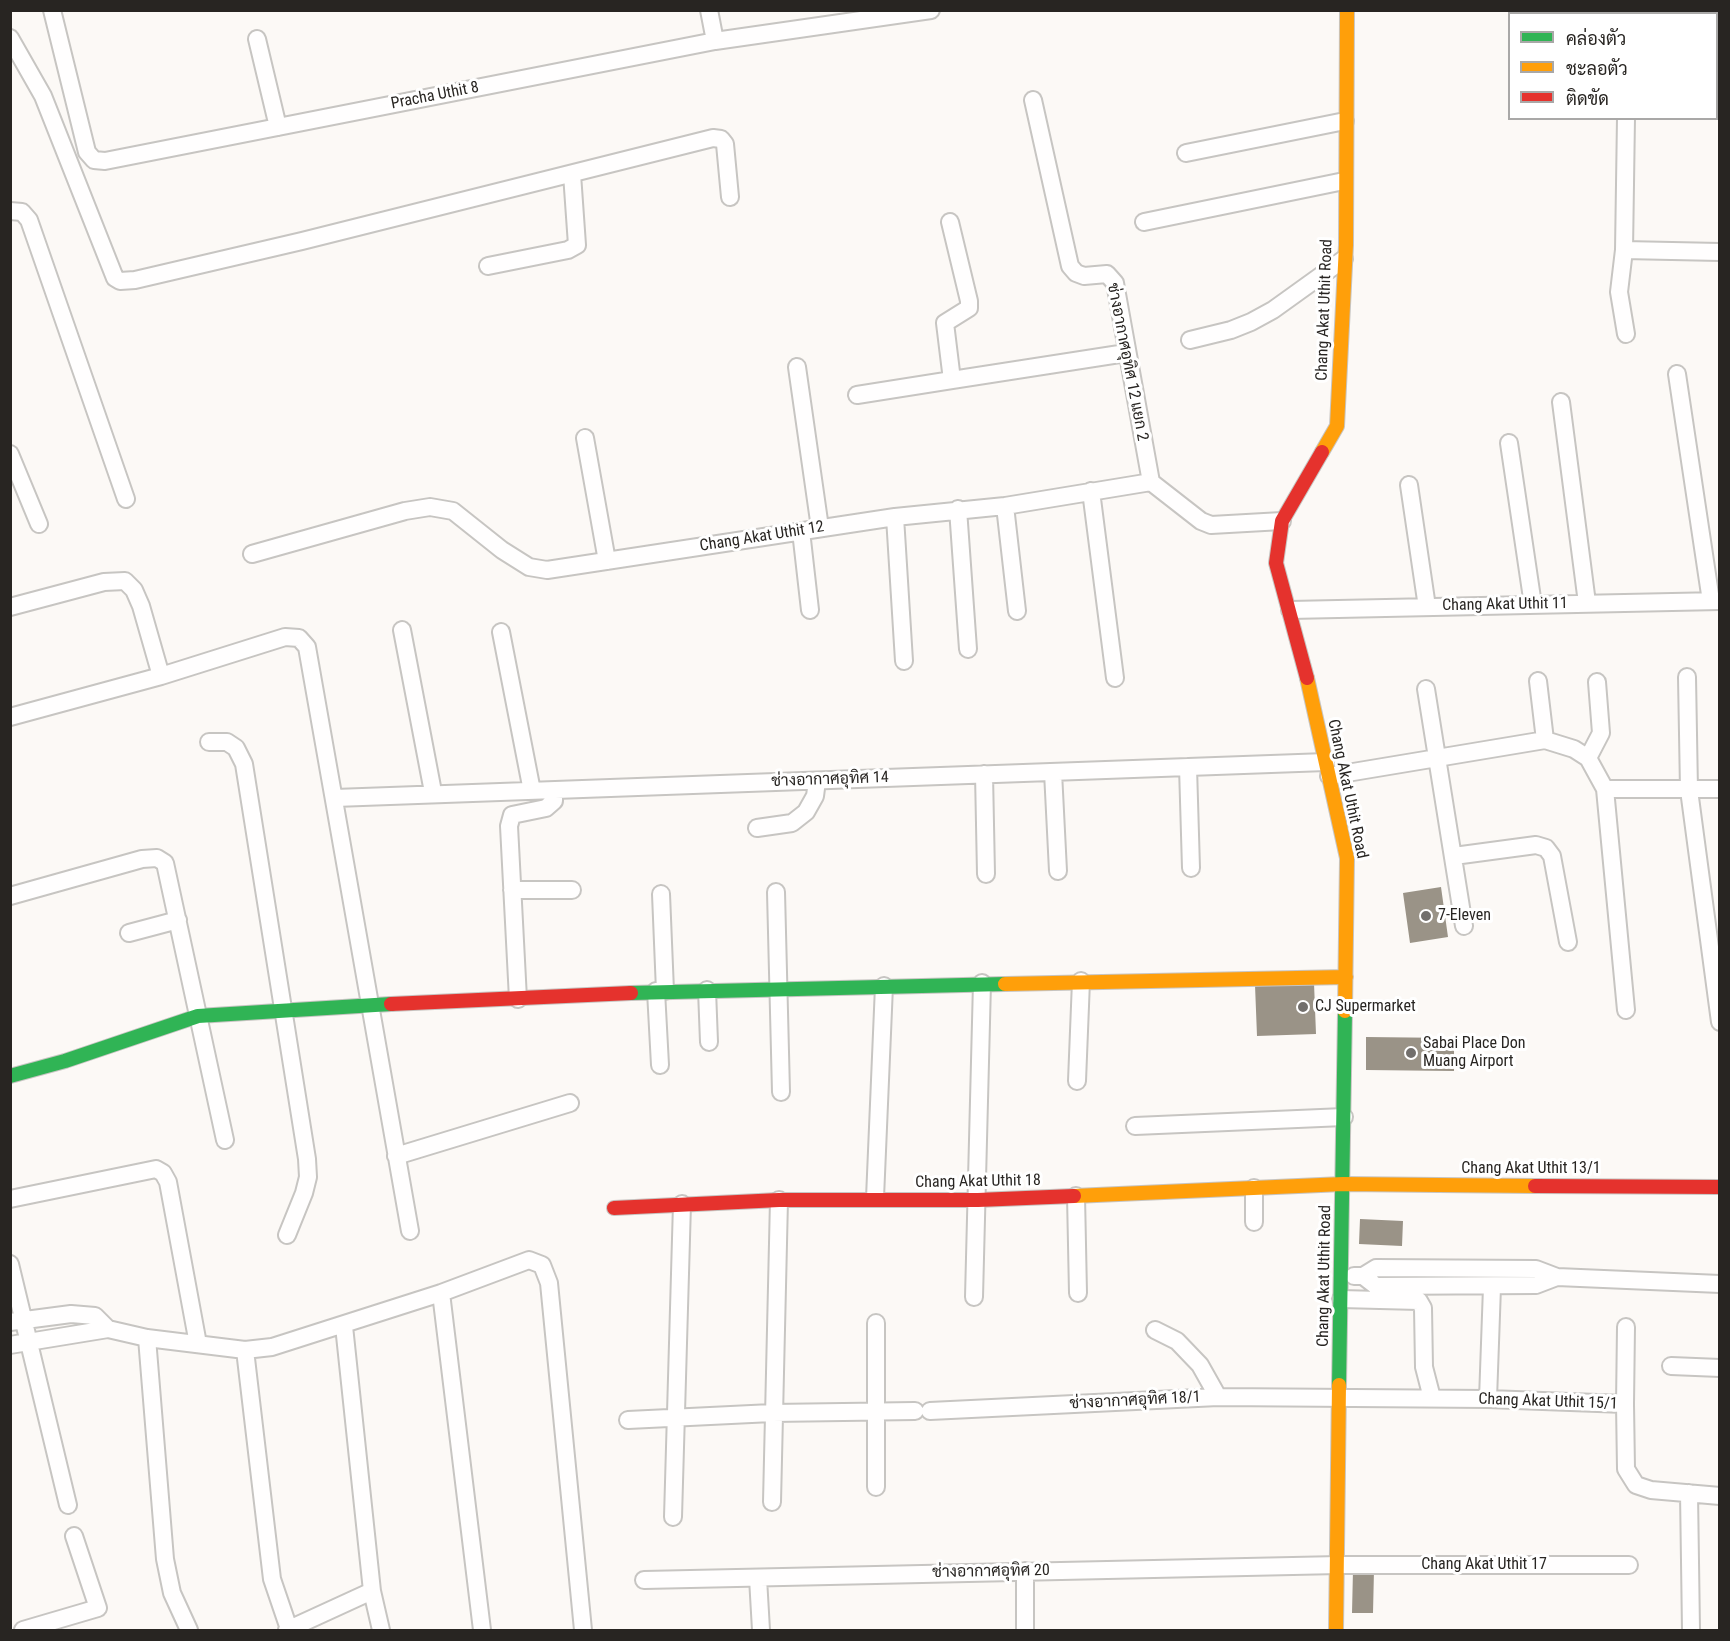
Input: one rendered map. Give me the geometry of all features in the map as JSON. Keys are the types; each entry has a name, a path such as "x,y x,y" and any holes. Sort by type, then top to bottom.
{"street":[{"name":"Pracha Uthit 8","path":"52,10 87,152 94,160 105,161 715,41 931,10"},
{"path":"709,10 715,41"},
{"name":"Chang Akat Uthit Road","path":"1336,1630 1339,1565 1339,1397 1347,858 1290,610 1276,563 1282,521 1337,426 1344,259 1347,10"},
{"path":"10,38 43,96 115,278 120,281 135,280 302,241 713,138 721,139 725,144 730,197"},
{"path":"257,39 278,127"},
{"name":"ช่างอากาศอุทิศ 12 แยก 2","path":"1033,100 1070,266 1076,273 1084,276 1107,274 1112,277 1151,482"},
{"path":"1186,153 1345,120"},
{"path":"1626,120 1624,250 1618,292 1626,334"},
{"path":"488,266 568,250 577,244 572,174"},
{"path":"1144,222 1344,181"},
{"path":"10,211 22,212 28,220 126,499"},
{"path":"950,222 969,301 969,308 945,323 952,380"},
{"path":"1624,250 1719,252"},
{"path":"1190,339 1231,330 1251,322 1273,310 1344,259"},
{"path":"857,395 1126,353"},
{"path":"796,367 820,528"},
{"path":"1677,374 1715,601"},
{"path":"1561,402 1587,603"},
{"path":"585,438 607,561"},
{"path":"1509,443 1533,605"},
{"path":"10,454 16,484 39,524"},
{"path":"1151,482 1201,521 1211,525 1282,521"},
{"name":"Chang Akat Uthit 12","path":"252,554 405,511 430,507 453,511 502,550 529,567 547,570 895,517 1005,506 1151,482"},
{"path":"1409,486 1427,607"},
{"path":"1090,491 1115,678"},
{"path":"1005,506 1017,611"},
{"path":"958,510 968,649"},
{"path":"895,517 904,661"},
{"path":"801,531 810,610"},
{"path":"10,607 104,582 125,581 134,590 141,606 161,676"},
{"name":"Chang Akat Uthit 11","path":"1290,610 1715,601"},
{"path":"402,630 433,792"},
{"path":"501,632 532,791"},
{"path":"10,717 161,676 285,637 299,638 307,647 410,1231"},
{"path":"1687,677 1689,790 1719,1022"},
{"path":"1538,681 1545,740 1574,749 1588,758 1605,789 1626,1010"},
{"path":"1588,758 1601,733 1597,682"},
{"path":"1426,689 1464,926"},
{"name":"ช่างอากาศอุทิศ 14","path":"335,798 433,792 554,791 1188,767 1327,769 1437,758 1545,740"},
{"path":"209,742 227,742 236,748 244,764 308,1177 287,1235"},
{"path":"1188,767 1191,868"},
{"path":"1053,772 1058,870"},
{"path":"984,774 986,874"},
{"path":"757,828 792,823 806,812 814,796 817,781"},
{"path":"1605,789 1719,789"},
{"path":"518,999 509,826 512,815 546,807 554,801 554,791"},
{"path":"1454,856 1536,845 1546,848 1552,856 1568,942"},
{"path":"10,896 142,860 157,858 165,863 170,877 225,1140"},
{"path":"512,890 572,890"},
{"path":"776,892 781,1092"},
{"path":"660,1065 662,894"},
{"path":"129,933 178,920"},
{"path":"10,1076 65,1061 198,1016 282,1009 661,991 1346,977"},
{"path":"1077,1082 1082,981"},
{"path":"974,1297 982,983"},
{"path":"875,1198 884,986"},
{"path":"707,990 709,1042"},
{"path":"396,1156 570,1103"},
{"path":"1135,1126 1344,1117"},
{"path":"10,1198 156,1169 163,1173 168,1182 198,1344"},
{"name":"Chang Akat Uthit 18","path":"614,1208 779,1200 875,1198 978,1200 1343,1184"},
{"name":"Chang Akat Uthit 13/1","path":"1343,1184 1719,1187"},
{"path":"1254,1188 1254,1222"},
{"path":"1076,1196 1078,1293"},
{"path":"772,1502 772,1413 779,1200"},
{"path":"673,1517 682,1204"},
{"path":"10,1345 70,1333 93,1333 108,1329 147,1338 245,1350 282,1345 441,1293 529,1260 542,1265 549,1283 583,1630"},
{"path":"10,1264 17,1321 28,1341 68,1505"},
{"path":"1341,1275 1362,1276 1376,1268 1536,1269 1557,1277 1719,1284"},
{"path":"1362,1276 1376,1286 1492,1287 1536,1285 1557,1277"},
{"path":"1488,1399 1492,1287"},
{"path":"441,1293 482,1630"},
{"path":"1341,1299 1412,1299 1421,1303 1424,1367 1432,1398"},
{"path":"17,1321 71,1314 95,1316 108,1329"},
{"path":"876,1323 876,1487"},
{"path":"344,1326 372,1591 381,1630"},
{"path":"1625,1404 1626,1327"},
{"path":"1155,1330 1177,1341 1200,1365 1218,1397"},
{"path":"147,1338 165,1559 172,1593 189,1630"},
{"path":"245,1350 272,1579 288,1630 372,1591"},
{"path":"1671,1366 1719,1368"},
{"name":"ช่างอากาศอุทิศ 18/1","path":"628,1420 772,1413 877,1413 1218,1397 1339,1397"},
{"name":"Chang Akat Uthit 15/1","path":"1339,1397 1625,1404 1624,1443 1629,1477 1636,1485 1651,1491 1719,1496"},
{"path":"1689,1493 1691,1630"},
{"path":"23,1630 98,1608 74,1536"},
{"name":"Chang Akat Uthit 17","path":"1339,1565 1629,1565"},
{"name":"ช่างอากาศอุทิศ 20","path":"644,1580 1339,1565"},
{"path":"1025,1571 1025,1630"},
{"path":"758,1578 761,1630"}],"building":[{"path":"1441,887 1448,937 1410,943 1403,893"},
{"path":"1314,983 1316,1034 1257,1036 1255,985"},
{"path":"1366,1037 1454,1038 1454,1071 1366,1070"},
{"path":"1360,1219 1403,1221 1402,1246 1359,1244"},
{"path":"1353,1570 1374,1570 1373,1613 1352,1613"}],"traffic: fast":[{"path":"631,993 1005,984"},
{"path":"10,1076 65,1061 198,1016 391,1004"},
{"path":"1339,1385 1345,1011"}],"traffic: slow":[{"path":"1322,452 1337,426 1346,245 1347,10"},
{"path":"1307,678 1347,858 1345,1011"},
{"path":"1005,984 1346,977"},
{"path":"1074,1196 1343,1184 1535,1186"},
{"path":"1336,1630 1339,1385"}],"traffic: jam":[{"path":"1307,678 1276,563 1282,521 1322,452"},
{"path":"391,1004 631,993"},
{"path":"1535,1186 1720,1187"},
{"path":"614,1208 779,1200 978,1200 1074,1196"}],"place":[{"name":"7-Eleven","path":"1426,916"},
{"name":"CJ Supermarket","path":"1303,1007"},
{"name":"Sabai Place Don Muang Airport","path":"1411,1053"}]}
